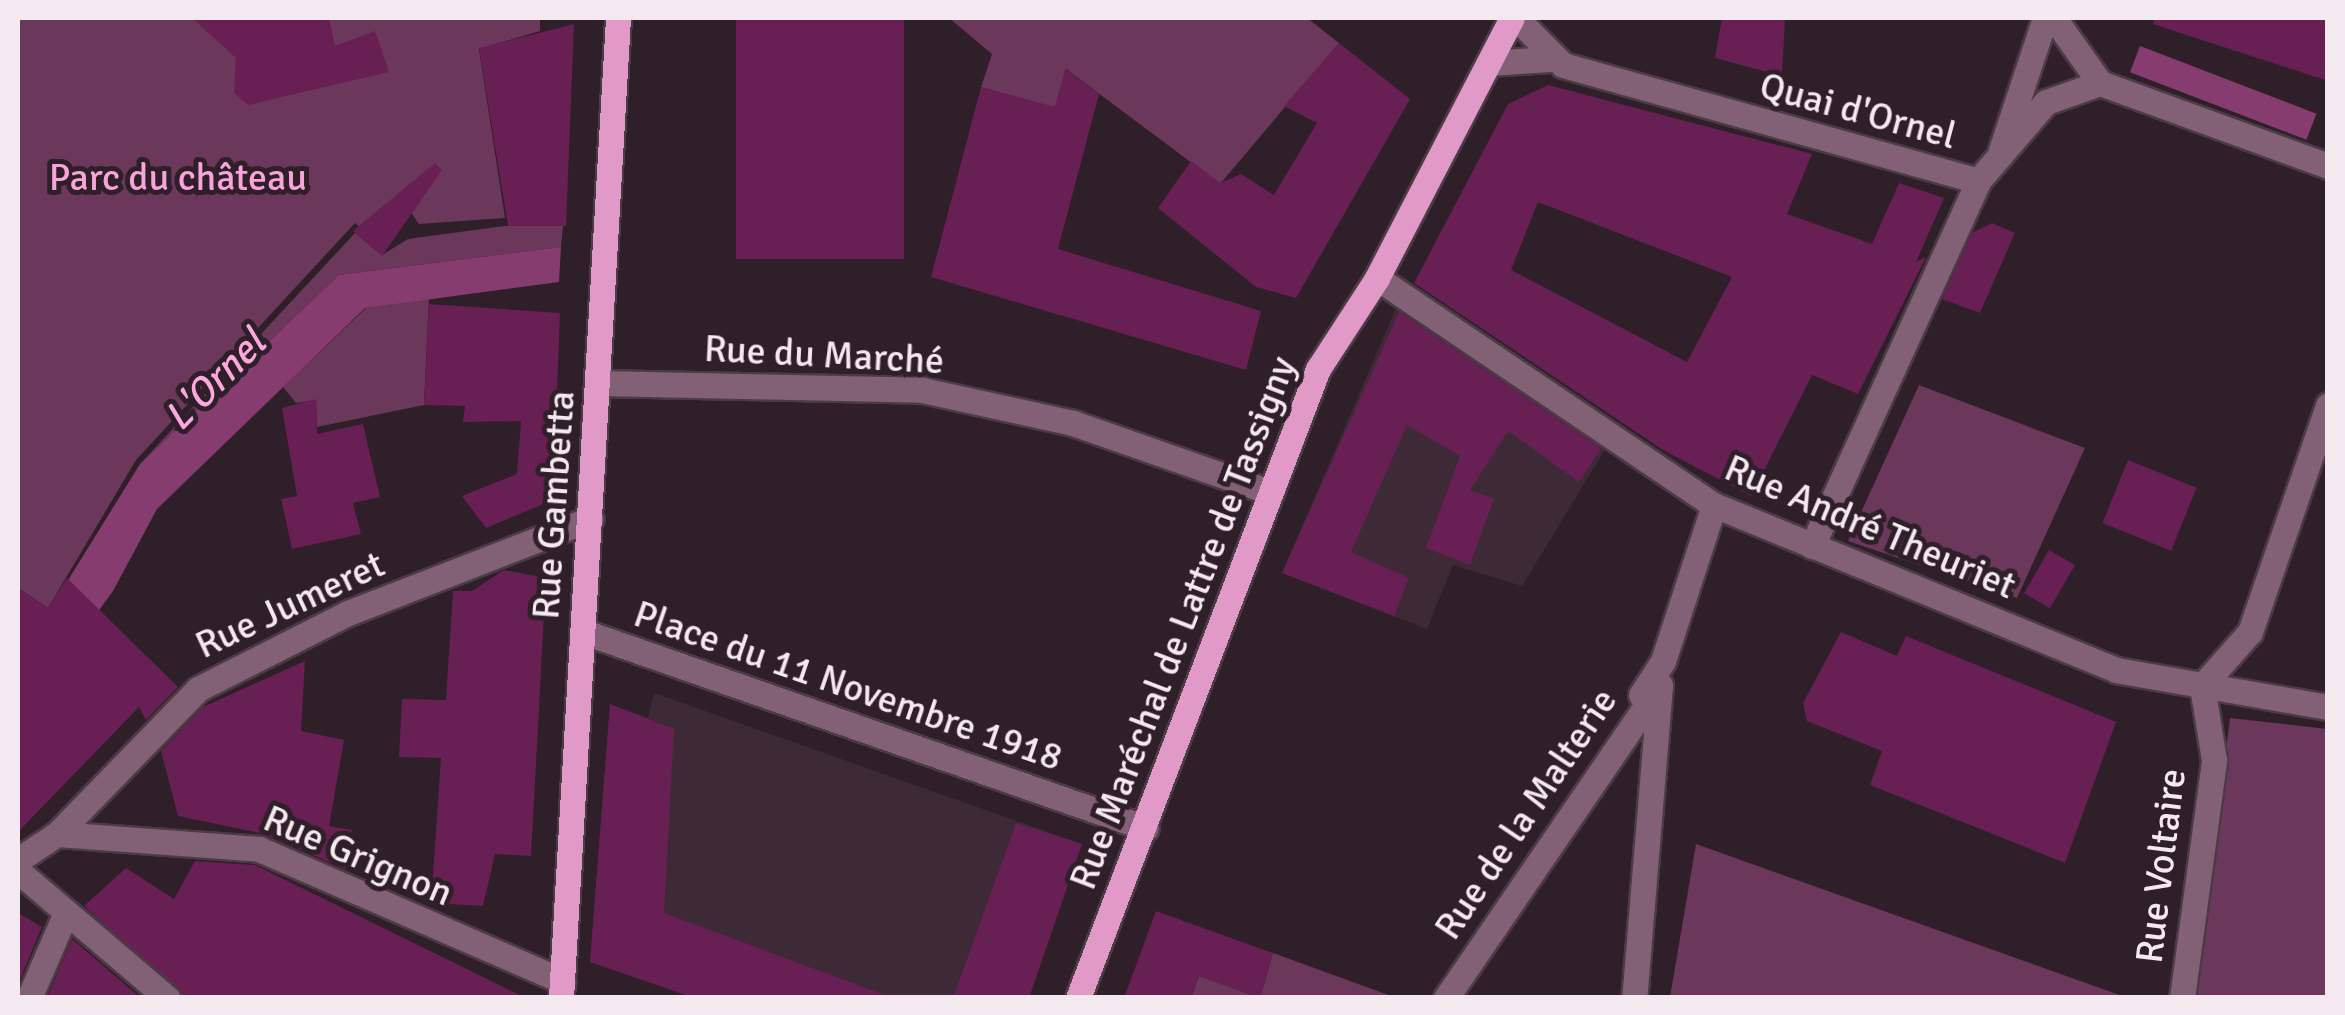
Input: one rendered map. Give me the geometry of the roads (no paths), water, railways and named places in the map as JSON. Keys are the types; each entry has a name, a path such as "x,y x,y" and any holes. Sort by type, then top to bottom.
{"main road":[{"name":"Rue Gambetta","path":"561,989 600,382 618,18"},
{"name":"Rue Maréchal de Lattre de Tassigny","path":"1078,998 1146,828 1318,368 1387,285 1489,63 1514,18"}],"street":[{"path":"1514,18 1556,62"},
{"path":"2000,154 2045,18"},
{"path":"2054,18 2100,84 2328,166"},
{"path":"1489,63 1556,62"},
{"name":"Quai d'Ornel","path":"1556,62 1978,181 2046,102 2100,84"},
{"path":"1812,546 1978,181"},
{"name":"Rue André Theuriet","path":"1387,285 1714,505 2116,670 2328,707"},
{"name":"Rue du Marché","path":"600,382 922,390 1073,424 1270,492"},
{"path":"2202,686 2250,632 2328,404"},
{"name":"Rue de la Malterie","path":"1444,998 1664,661 1714,505"},
{"name":"Rue Jumeret","path":"18,860 58,834 198,689 348,613 590,519"},
{"name":"Place du 11 Novembre 1918","path":"584,632 1146,828"},
{"name":"Rue de la Malterie","path":"1444,998 1660,685 1634,998"},
{"name":"Rue Voltaire","path":"2182,998 2214,760 2202,686"},
{"name":"Rue Grignon","path":"58,834 259,849 561,989"},
{"path":"18,871 167,998"},
{"path":"29,998 65,915"}],"park label":[{"name":"Parc du château","path":"178,178"}],"water label":[{"name":"L'Ornel","path":"215,380"}]}
